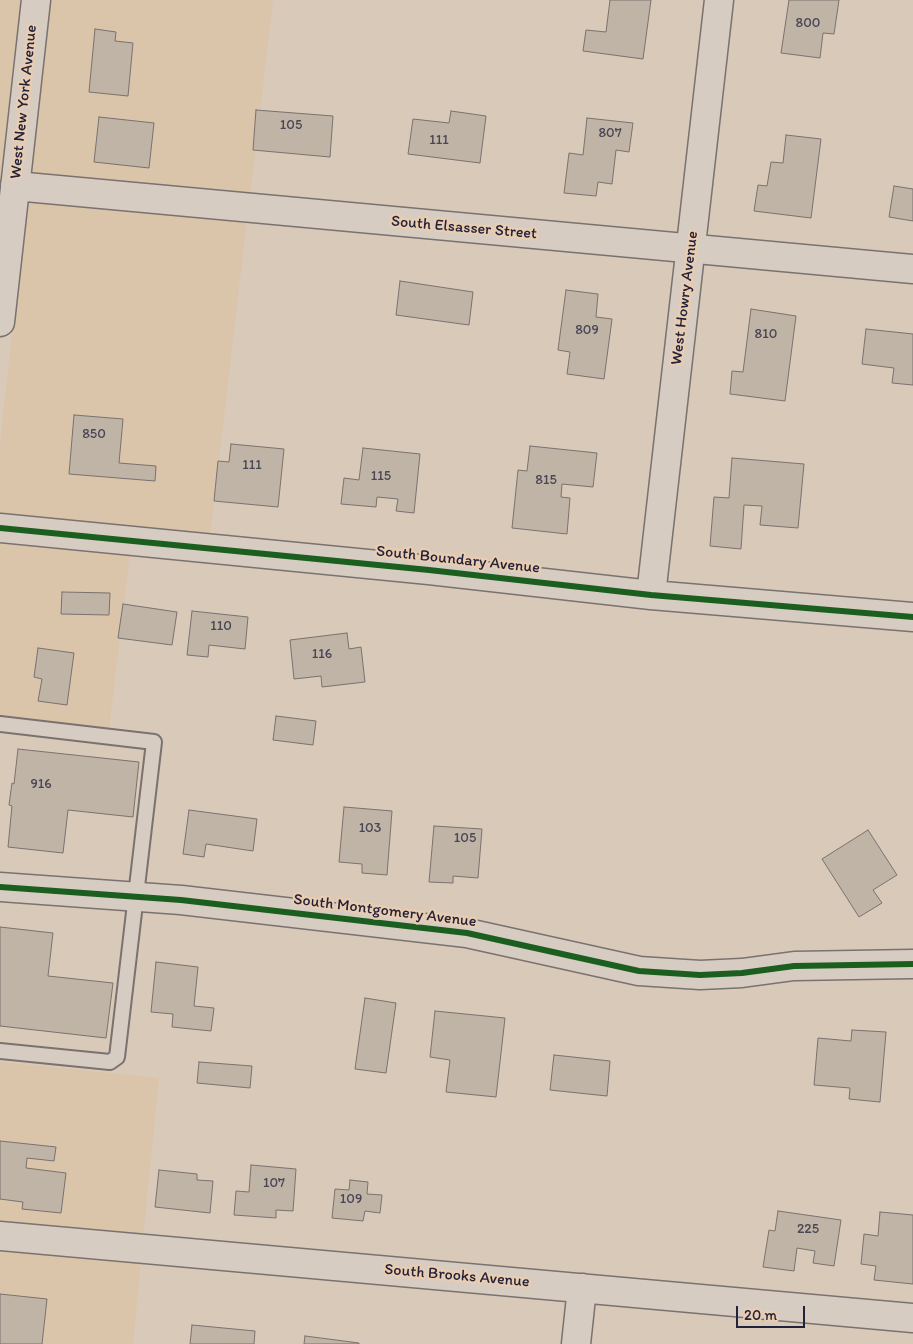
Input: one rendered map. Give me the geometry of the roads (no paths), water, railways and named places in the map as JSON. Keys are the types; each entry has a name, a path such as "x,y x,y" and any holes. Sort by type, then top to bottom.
{"street":[{"name":"West New York Avenue","path":"0,322 10,183 36,0"},
{"name":"West Howry Avenue","path":"651,595 719,0"},
{"name":"South Elsasser Street","path":"10,183 913,269"},
{"name":"South Boundary Avenue","path":"0,528 430,570 651,595 913,617"},
{"name":"South Montgomery Avenue","path":"0,887 136,897 467,933 638,971 700,974 742,973 794,966 913,964"},
{"name":"South Brooks Avenue","path":"0,1236 913,1318"},
{"path":"576,1344 582,1288"}],"lane":[{"path":"0,724 154,742 117,1057 110,1062 0,1051"}]}
